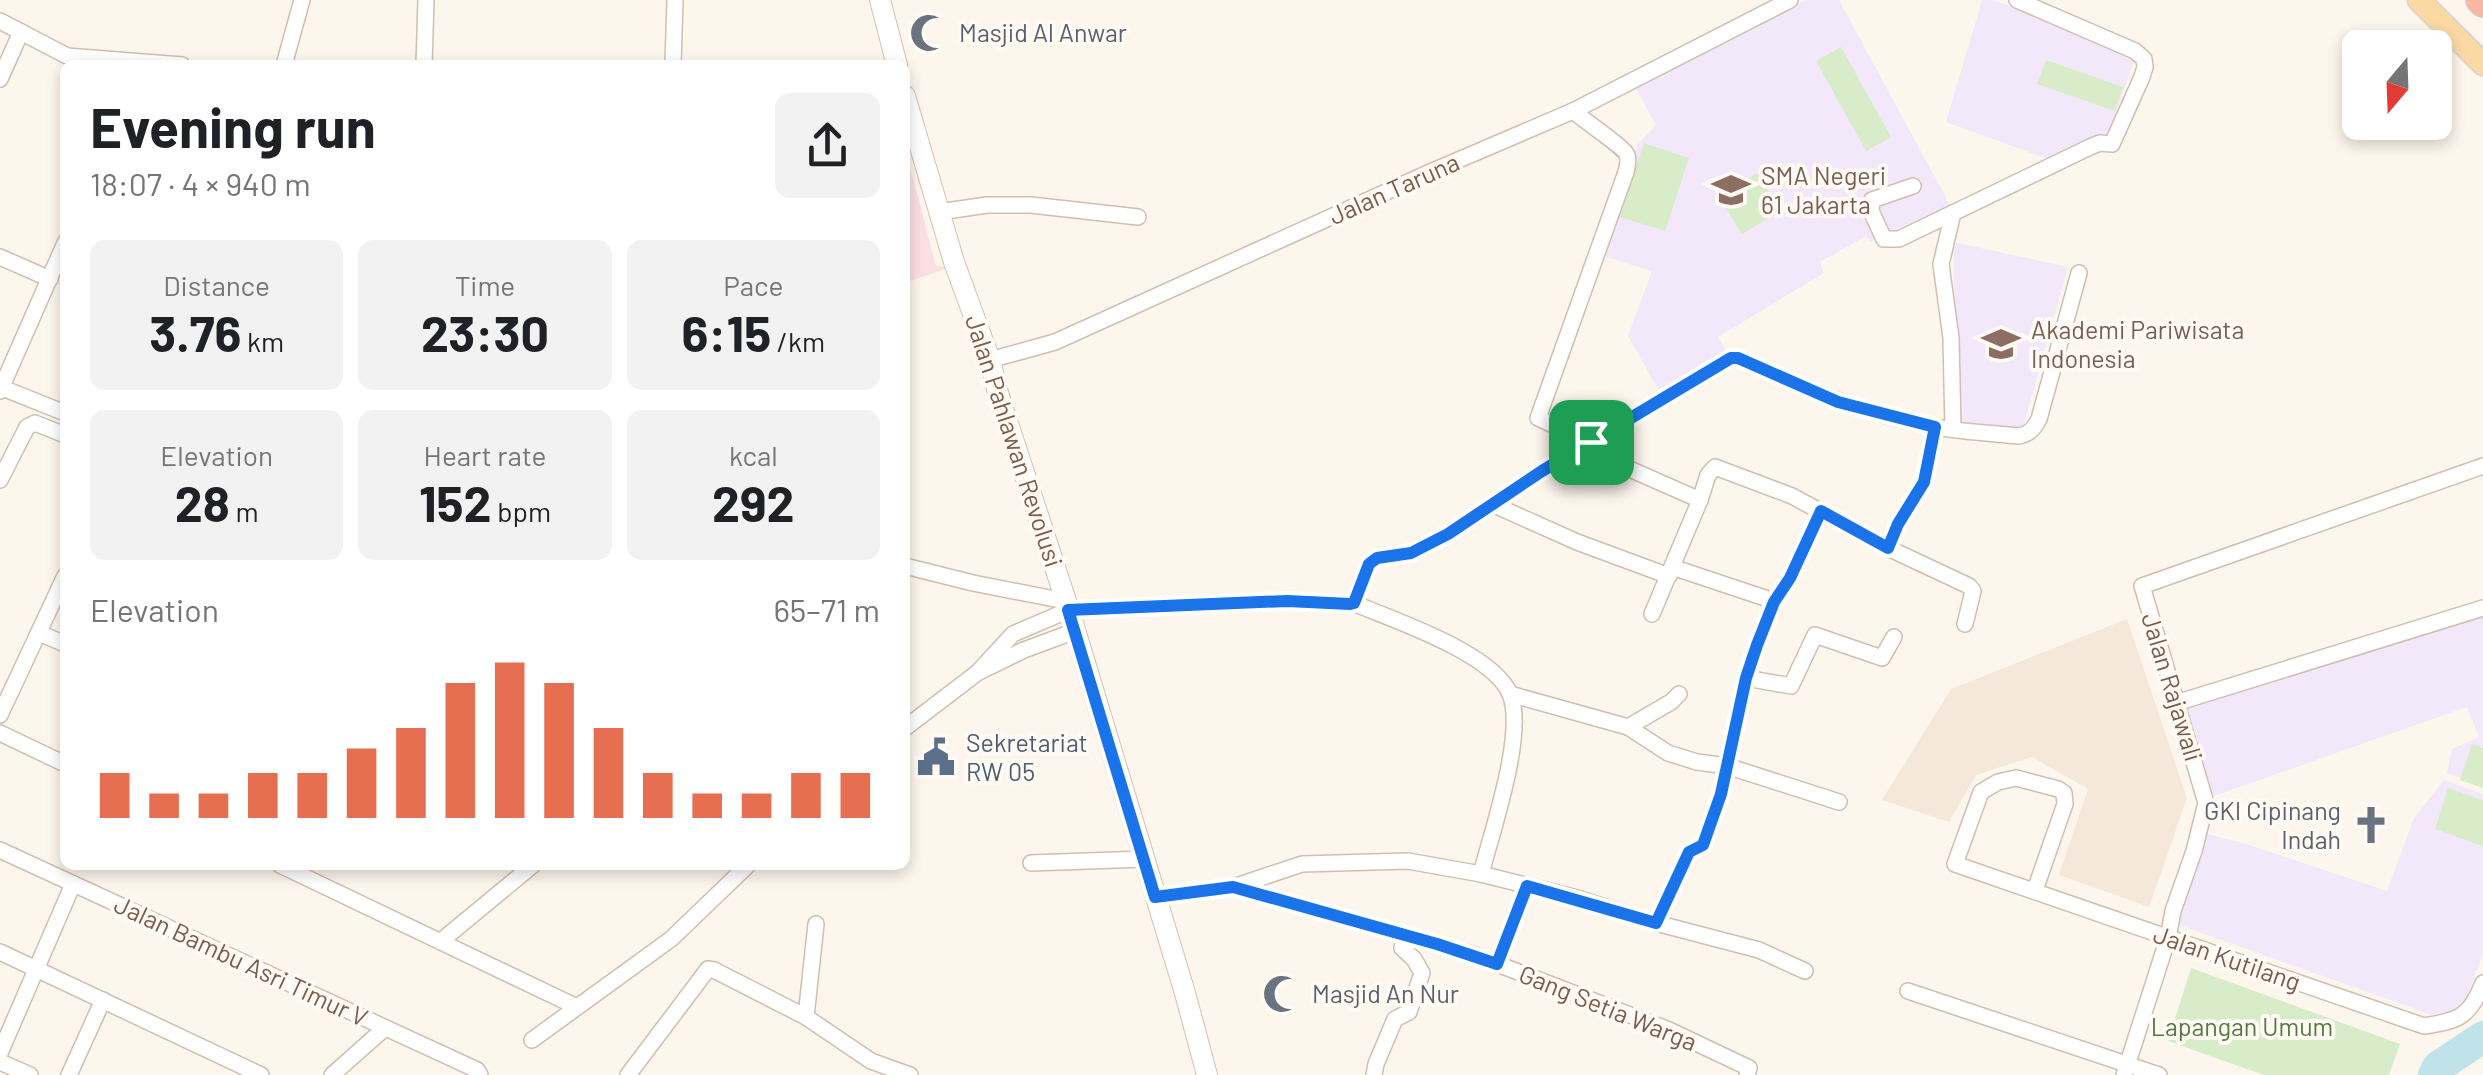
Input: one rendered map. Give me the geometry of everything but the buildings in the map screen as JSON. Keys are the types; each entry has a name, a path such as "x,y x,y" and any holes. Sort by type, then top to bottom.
{"main road":[{"path":"880,0 895,60"},
{"path":"2419,0 2483,64"},
{"name":"Jalan Pahlawan Revolusi","path":"910,113 954,262 990,360 1067,605 1186,993 1207,1075"}],"street":[{"path":"285,60 302,0"},
{"path":"424,60 426,0"},
{"path":"673,60 675,0"},
{"name":"Jalan Taruna","path":"990,360 1054,342 1573,110 1790,0"},
{"path":"1913,186 1872,200 1871,211 1884,238 1899,238 2092,146 2112,144 2142,77 2144,59 2135,51 2017,0"},
{"path":"0,21 67,56 112,60"},
{"path":"0,79 21,32"},
{"path":"1573,110 1607,139 1620,144 1628,158 1538,418 1700,500"},
{"path":"939,212 1030,204 1138,217"},
{"path":"1953,213 1941,264 1951,338 1953,429"},
{"path":"0,256 50,279"},
{"path":"60,256 0,388 60,411"},
{"path":"1354,603 1369,564 1377,558 1422,549 1731,358 1838,402 1935,427 2029,434 2039,419 2079,273"},
{"path":"0,480 27,427 34,424 60,433"},
{"path":"1888,548 1924,482 1935,427"},
{"name":"Jalan Rajawali","path":"2126,1070 2206,803 2142,586 2483,466"},
{"path":"1652,614 1708,475 1715,467 1792,496 1969,586 1973,598 1965,624"},
{"path":"1492,504 1577,542 1774,602"},
{"path":"1656,923 1689,852 1703,845 1721,794 1746,678 1774,602 1790,578 1821,511"},
{"path":"910,567 1067,605 1354,603 1451,645 1498,676 1510,694 1514,711 1509,764 1481,874"},
{"path":"0,716 60,587"},
{"path":"978,674 1012,634 1067,605"},
{"path":"2176,702 2483,608"},
{"path":"910,724 978,674 1024,650 1074,631"},
{"path":"39,632 60,642"},
{"path":"1746,678 1792,686 1816,635 1883,658 1894,637"},
{"path":"1510,694 1628,727 1668,753 1727,766 1839,802"},
{"path":"1628,727 1679,694"},
{"path":"0,733 60,762"},
{"name":"Jalan Kutilang","path":"2034,890 2065,804 2064,793 2016,778 1998,782 1981,792 1954,864 2424,1026 2451,1022 2472,1007 2483,983"},
{"name":"Jalan Bambu Asri Timur V","path":"0,850 477,1070 480,1075"},
{"path":"1031,863 1144,858"},
{"name":"Gang Setia Warga","path":"1155,897 1233,887 1302,864 1408,861 1527,886 1758,950 1806,971"},
{"path":"291,870 577,1007"},
{"path":"319,883 325,870"},
{"path":"441,941 527,870"},
{"path":"532,1040 670,939 743,870"},
{"path":"0,1053 72,884"},
{"path":"1497,964 1527,886"},
{"name":"Gang Setia Warga","path":"1233,887 1497,964 1669,1030 1748,1072"},
{"path":"806,1016 816,924"},
{"path":"1374,1075 1394,1019 1409,1012 1422,973 1402,948 1404,934"},
{"path":"0,952 260,1075"},
{"path":"628,1075 708,969 806,1016 870,1061 910,1075"},
{"path":"1908,992 2126,1070 2159,1075"},
{"path":"69,1075 103,1000"},
{"path":"332,1075 386,1028"},
{"path":"857,1075 870,1061"},
{"path":"0,1062 30,1075"}],"shaded area":[{"name":"SMA Negeri 61 Jakarta","path":"1806,0 1839,0 1950,205 1870,242 1866,236 1820,262 1824,273 1718,337 1727,352 1659,391 1628,336 1652,271 1599,255 1638,144 1656,125 1635,87"},
{"path":"1982,0 1992,0 2138,51 2107,137 2053,161 1946,122"},
{"path":"910,167 936,266 951,267 910,281"},
{"name":"Akademi Pariwisata Indonesia","path":"1953,242 2068,267 2021,435 1958,420"},
{"path":"2483,614 2483,786 2447,773 2452,749 2479,737 2467,707 2211,797 2182,707"},
{"path":"2127,619 2187,798 2149,907 2059,875 2088,789 2032,757 1976,775 1949,822 1882,800 1951,689"},
{"path":"2444,780 2483,794 2483,954 2464,1005 2451,1013 2435,1016 2176,924 2207,834 2387,891 2414,818"}],"green space":[{"path":"1841,47 1891,137 1866,151 1816,61"},
{"path":"2046,60 2123,87 2115,111 2037,84"},
{"path":"1644,143 1689,158 1665,231 1620,217"},
{"path":"1757,173 1781,211 1742,234 1718,196"},
{"path":"2472,744 2483,748 2483,788 2460,780"},
{"path":"2448,788 2483,800 2483,846 2435,829"},
{"name":"Lapangan Umum","path":"2191,968 2400,1044 2389,1075 2264,1075 2168,1041"}],"waterway":[{"path":"2434,1075 2438,1067 2483,1037"}],"place":[{"name":"Masjid Al Anwar","path":"929,33"},
{"name":"SMA Negeri 61 Jakarta","path":"1731,190"},
{"name":"Akademi Pariwisata Indonesia","path":"2001,344"},
{"name":"Sekretariat RW 05","path":"936,757"},
{"name":"GKI Cipinang Indah","path":"2371,825"},
{"name":"Masjid An Nur","path":"1282,994"}],"route":[{"path":"1731,358 1838,402 1935,427 1924,482 1888,548 1821,511 1790,578 1774,602 1757,645 1721,794 1703,845 1689,852 1656,923 1527,886 1497,964 1233,887 1155,897 1068,610 1287,601 1344,606 1354,603 1369,564 1377,558 1422,549 1591,442 1731,358"}]}
